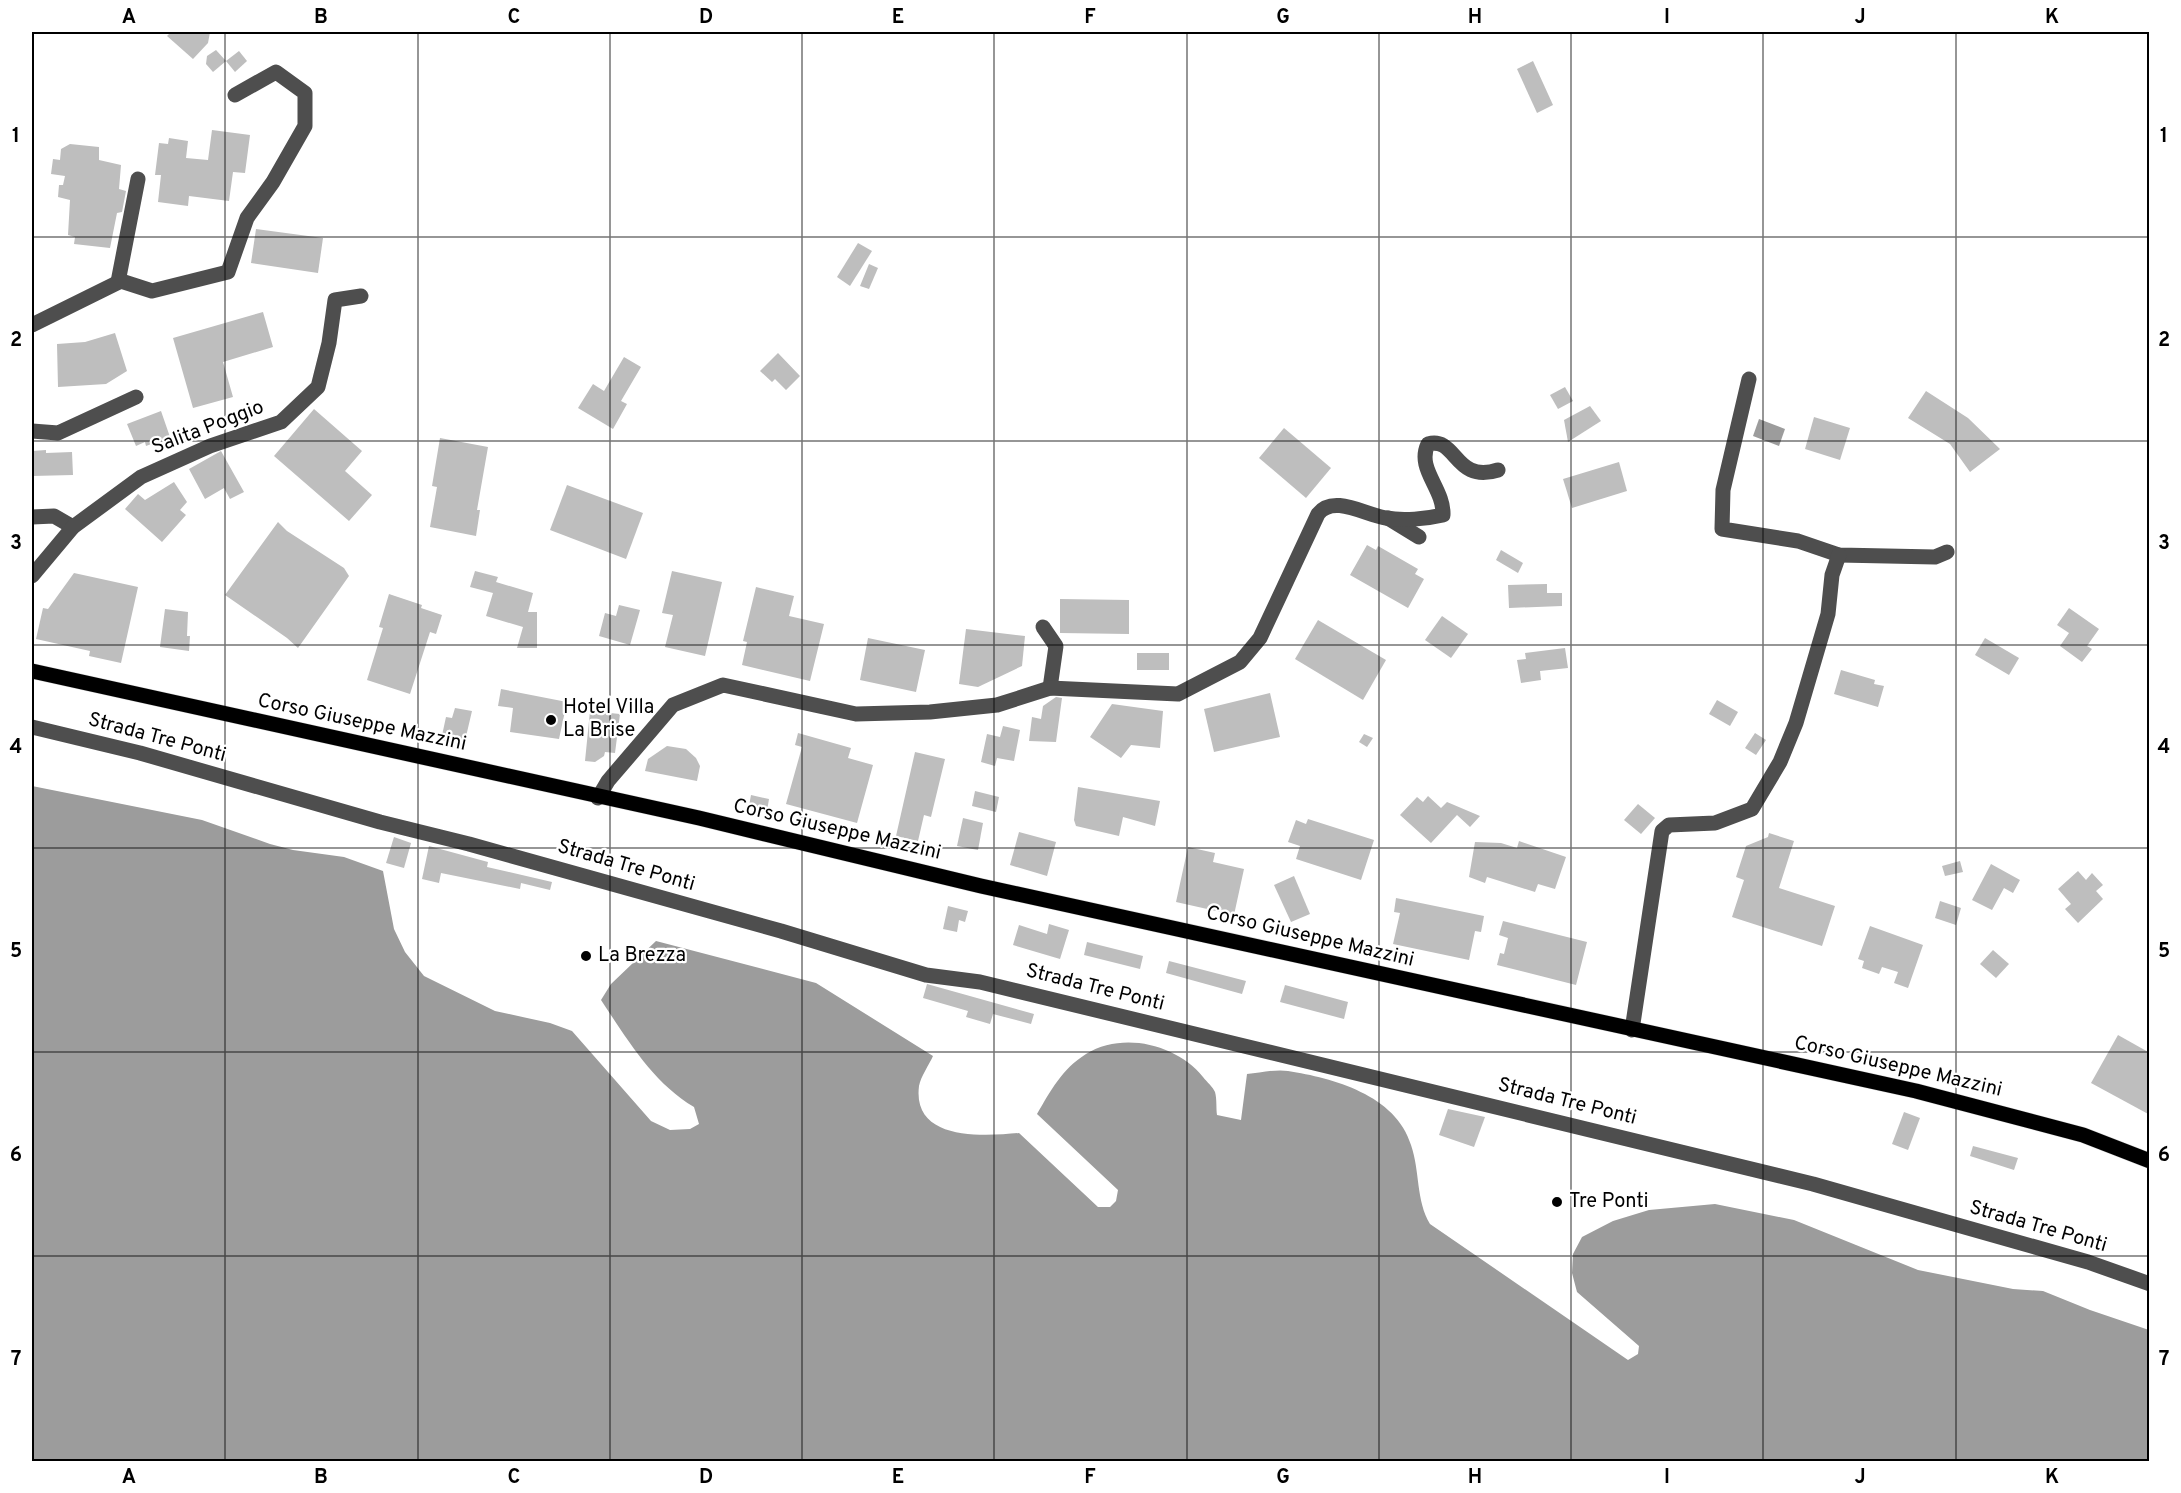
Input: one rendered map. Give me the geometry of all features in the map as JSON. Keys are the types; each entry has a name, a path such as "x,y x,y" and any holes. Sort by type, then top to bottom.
{"main road":[{"name":"Corso Giuseppe Mazzini","path":"32,671 1632,1030 1972,1104 2084,1135 2150,1161"}],"street":[{"path":"32,325 118,282 152,291 228,272 247,218 273,182 305,126 305,93 276,72 235,95"},
{"path":"118,282 138,179"},
{"name":"Salita Poggio","path":"32,576 73,527 141,477 210,446 281,422 318,387 329,343 335,300 362,296"},
{"path":"1749,380 1723,490 1722,529 1798,541 1839,555 1935,557 1947,552"},
{"path":"32,431 58,432 136,397"},
{"path":"598,798 608,781 673,705 723,685 856,714 930,712 997,705 1050,688 1178,694 1240,662 1260,638 1321,510 1337,505 1388,518 1431,518 1443,515 1443,501 1425,466 1425,452 1428,444 1440,443 1466,469 1478,474 1498,470"},
{"path":"32,517 54,516 73,527"},
{"path":"1388,518 1419,537"},
{"path":"1632,1030 1662,831 1669,825 1715,823 1752,809 1780,762 1796,723 1828,614 1832,575 1839,555"},
{"path":"1043,627 1056,646 1050,688"},
{"name":"Strada Tre Ponti","path":"32,727 140,753 380,822 781,930 926,975 980,982 1802,1182 2088,1262 2150,1284"}],"shaded area":[{"path":"1759,419 1785,429 1779,446 1753,436"},
{"path":"32,786 202,820 270,844 293,850 344,857 383,871 394,929 405,952 424,976 495,1011 550,1023 572,1031 651,1121 670,1130 690,1129 699,1124 694,1107 679,1097 653,1073 601,1000 611,984 656,941 816,983 933,1056 919,1086 920,1104 927,1117 939,1126 954,1132 988,1135 1019,1133 1098,1207 1110,1207 1116,1201 1118,1190 1037,1114 1064,1073 1086,1054 1117,1043 1149,1045 1165,1050 1192,1066 1211,1086 1216,1095 1217,1115 1241,1120 1247,1074 1278,1070 1324,1078 1343,1084 1377,1101 1392,1113 1403,1128 1411,1145 1422,1206 1430,1224 1628,1360 1638,1354 1639,1346 1577,1292 1572,1273 1573,1254 1582,1237 1613,1221 1649,1210 1715,1204 1794,1220 1918,1270 2013,1289 2043,1291 2149,1330 2149,1461 32,1461"}],"building":[{"path":"171,32 210,32 208,43 193,59 167,36"},
{"path":"216,50 226,61 213,72 206,64 207,56"},
{"path":"239,51 247,61 235,72 226,61"},
{"path":"1533,61 1553,105 1537,113 1517,69"},
{"path":"212,130 250,135 245,173 233,172 229,201 189,196 188,206 158,202 161,175 155,175 159,143 168,144 169,138 188,141 186,158 208,160"},
{"path":"70,144 99,147 99,160 121,165 119,189 126,191 122,212 117,213 110,248 74,244 75,237 68,235 70,200 58,197 59,185 63,185 65,176 51,174 53,159 60,160 61,149"},
{"path":"256,229 323,238 318,273 251,263"},
{"path":"858,243 872,251 850,286 837,277"},
{"path":"869,264 878,268 869,289 860,286"},
{"path":"263,312 273,347 223,362 233,397 193,408 173,338"},
{"path":"115,333 127,371 106,384 58,387 57,344 85,342"},
{"path":"778,353 800,376 786,390 775,379 772,382 760,371"},
{"path":"624,357 641,367 621,401 627,404 613,429 578,408 593,384 604,391"},
{"path":"1565,387 1573,401 1558,409 1550,395"},
{"path":"1926,391 1968,418 2000,449 1970,472 1950,444 1908,418"},
{"path":"1590,406 1601,421 1568,442 1564,420"},
{"path":"314,409 362,451 345,471 372,495 349,521 274,456"},
{"path":"161,411 170,437 146,446 145,442 136,446 127,424"},
{"path":"1814,417 1850,428 1840,460 1805,449"},
{"path":"1284,428 1331,468 1306,498 1259,458"},
{"path":"440,438 488,447 477,510 480,510 476,536 430,527 437,487 432,486"},
{"path":"46,450 46,453 72,452 73,475 32,476 32,451"},
{"path":"221,451 244,492 230,499 224,488 205,499 189,469"},
{"path":"1619,462 1627,491 1572,508 1563,479"},
{"path":"174,482 187,502 180,510 186,515 162,542 125,509 138,494 145,500"},
{"path":"567,485 643,513 626,559 550,530"},
{"path":"278,522 287,531 344,568 349,576 298,648 225,595"},
{"path":"1367,545 1376,550 1378,546 1418,569 1415,574 1424,579 1408,608 1350,575"},
{"path":"1501,550 1523,563 1518,573 1496,560"},
{"path":"475,571 498,577 496,582 533,593 528,612 537,612 537,648 517,648 523,627 486,616 493,593 470,587"},
{"path":"672,571 722,582 705,656 665,647 673,615 662,613"},
{"path":"74,573 138,587 121,663 89,656 90,651 36,639 43,608 48,609"},
{"path":"1547,584 1547,593 1562,593 1562,606 1509,608 1508,585"},
{"path":"756,587 794,596 789,616 824,624 810,681 742,665 747,642 743,641"},
{"path":"389,594 422,605 421,608 442,615 436,634 430,632 410,694 367,680 383,628 379,627"},
{"path":"1060,599 1129,600 1129,634 1060,633"},
{"path":"619,605 640,610 630,645 599,636 605,613 616,616"},
{"path":"2069,608 2099,629 2087,646 2092,649 2082,662 2060,646 2069,633 2057,625"},
{"path":"165,609 188,612 189,651 160,647"},
{"path":"1442,616 1468,634 1451,658 1425,640"},
{"path":"1318,620 1386,660 1363,700 1295,659"},
{"path":"966,629 1025,636 1022,666 978,687 959,684"},
{"path":"868,638 925,650 916,692 860,680"},
{"path":"1985,638 2019,658 2009,675 1975,655"},
{"path":"1565,648 1568,668 1540,671 1541,680 1521,683 1517,660 1526,659 1525,653"},
{"path":"1137,653 1169,653 1169,670 1137,670"},
{"path":"1841,670 1875,680 1874,684 1884,686 1878,707 1834,694"},
{"path":"501,689 567,702 559,739 510,732 513,708 498,706"},
{"path":"1270,693 1280,737 1214,752 1204,709"},
{"path":"1056,697 1062,698 1056,742 1029,741 1032,717 1041,719 1043,706"},
{"path":"1717,700 1738,712 1730,726 1709,714"},
{"path":"1112,704 1163,711 1160,748 1131,745 1121,758 1090,737"},
{"path":"455,708 472,711 464,745 441,740 446,717 452,718"},
{"path":"590,711 620,714 615,753 605,752 604,756 595,762 585,761"},
{"path":"1003,726 1020,730 1014,761 997,758 995,766 981,762 987,734 1000,737"},
{"path":"798,733 851,748 848,758 873,765 857,823 786,804 802,747 795,745"},
{"path":"1755,733 1766,740 1756,755 1745,748"},
{"path":"1364,734 1373,738 1367,747 1359,742"},
{"path":"667,746 686,749 696,758 700,766 697,781 645,771 648,759"},
{"path":"915,752 945,759 931,817 924,815 918,841 896,836"},
{"path":"1078,787 1160,801 1155,826 1123,817 1119,836 1076,826 1074,820"},
{"path":"975,791 999,797 996,812 972,806"},
{"path":"751,795 769,799 767,811 749,806"},
{"path":"1428,796 1441,808 1447,802 1480,816 1470,827 1457,815 1431,843 1400,815 1417,797 1423,802"},
{"path":"1638,804 1655,818 1641,834 1624,820"},
{"path":"963,818 983,823 978,850 957,846"},
{"path":"1308,819 1374,840 1361,880 1296,859 1300,846 1288,842 1296,820 1306,824"},
{"path":"1019,832 1056,842 1047,876 1010,865"},
{"path":"1769,833 1794,841 1779,888 1835,906 1822,946 1732,917 1744,880 1736,877 1746,846 1768,837"},
{"path":"394,837 411,843 404,868 386,863"},
{"path":"1519,841 1566,857 1555,889 1538,884 1535,892 1487,877 1485,883 1469,877 1475,842 1501,843 1517,848"},
{"path":"429,846 488,862 487,867 552,882 550,890 521,883 520,889 441,873 439,883 422,879"},
{"path":"1188,847 1215,853 1213,862 1244,869 1234,915 1176,902"},
{"path":"1960,861 1963,872 1945,876 1942,866"},
{"path":"1991,864 2020,880 2013,893 2004,888 1992,910 1972,900"},
{"path":"2078,871 2086,880 2092,873 2103,885 2096,891 2103,899 2078,923 2065,909 2071,904 2058,889"},
{"path":"1294,876 1310,914 1291,922 1274,885"},
{"path":"1396,898 1484,916 1481,932 1475,931 1469,960 1393,944 1400,913 1394,912"},
{"path":"1940,901 1961,908 1956,925 1935,918"},
{"path":"948,906 968,911 965,922 959,920 957,932 943,929"},
{"path":"1503,921 1587,942 1576,985 1497,965 1500,953 1504,954 1508,938 1499,935"},
{"path":"1049,924 1069,930 1060,959 1013,945 1019,925 1047,934"},
{"path":"1870,926 1923,945 1908,988 1894,983 1898,972 1882,967 1879,974 1862,968 1864,961 1858,959"},
{"path":"1087,942 1143,956 1140,969 1084,955"},
{"path":"1993,950 2009,964 1996,978 1980,964"},
{"path":"1169,961 1246,981 1242,994 1166,973"},
{"path":"927,984 1034,1014 1031,1024 993,1014 990,1024 966,1017 968,1011 923,998"},
{"path":"1285,985 1348,1002 1344,1019 1280,1002"},
{"path":"2118,1035 2150,1053 2150,1115 2091,1083"},
{"path":"1448,1109 1485,1117 1474,1147 1439,1135"},
{"path":"1904,1112 1920,1118 1908,1150 1892,1144"},
{"path":"1973,1146 2018,1158 2014,1170 1970,1156"}],"place":[{"name":"Hotel Villa La Brise","path":"551,720"},
{"name":"La Brezza","path":"586,956"},
{"name":"Tre Ponti","path":"1557,1202"}]}
